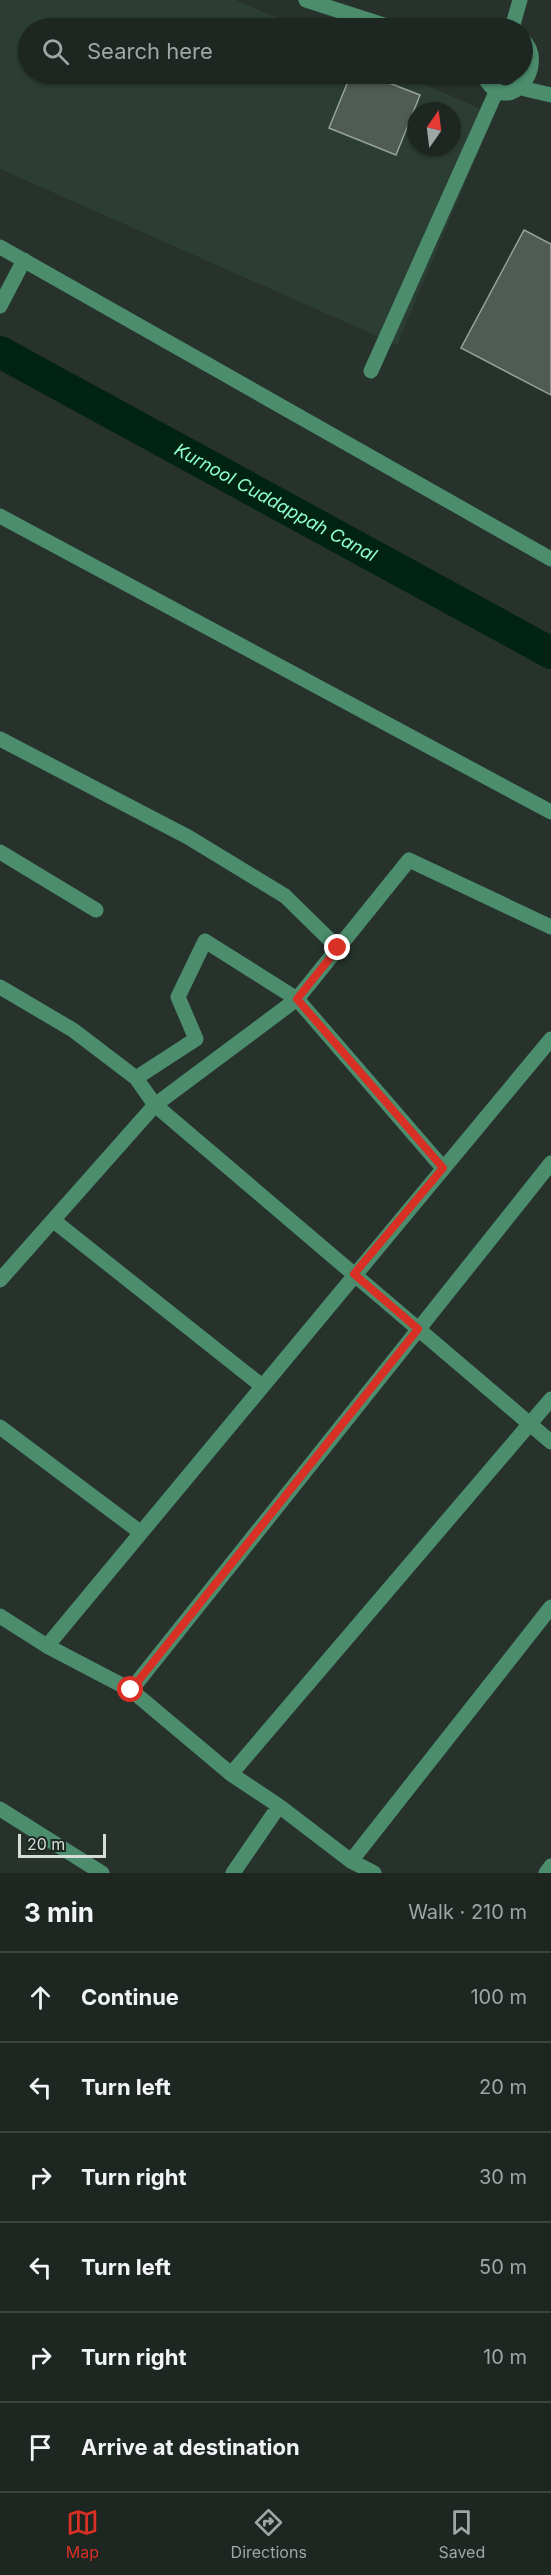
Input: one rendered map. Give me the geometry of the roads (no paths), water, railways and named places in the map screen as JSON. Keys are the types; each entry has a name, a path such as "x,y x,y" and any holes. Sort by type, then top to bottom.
{"street":[{"path":"306,0 362,18"},
{"path":"515,18 520,0"},
{"path":"533,47 539,65 533,80"},
{"path":"489,84 506,93 525,89 551,95"},
{"path":"525,89 531,84"},
{"path":"371,371 497,90"},
{"path":"0,247 551,560"},
{"path":"0,306 24,260"},
{"path":"0,516 551,812"},
{"path":"0,739 188,837 285,896 338,948"},
{"path":"0,852 96,910"},
{"path":"0,1280 155,1105 297,999 409,860 551,927"},
{"path":"136,1078 196,1039 178,998 205,942 297,999 443,1168"},
{"path":"0,987 73,1030 136,1078 155,1105 551,1442"},
{"path":"47,1646 551,1039"},
{"path":"131,1690 551,1163"},
{"path":"54,1221 262,1386"},
{"path":"231,1774 551,1399"},
{"path":"0,1426 140,1532"},
{"path":"351,1861 551,1607"},
{"path":"0,1616 47,1646 131,1690 231,1774 279,1806 351,1861 374,1873"},
{"path":"233,1873 279,1806"},
{"path":"0,1809 102,1873"},
{"path":"546,1873 551,1866"}],"waterway":[{"name":"Kurnool Cuddappah Canal","path":"0,352 551,653"}]}
